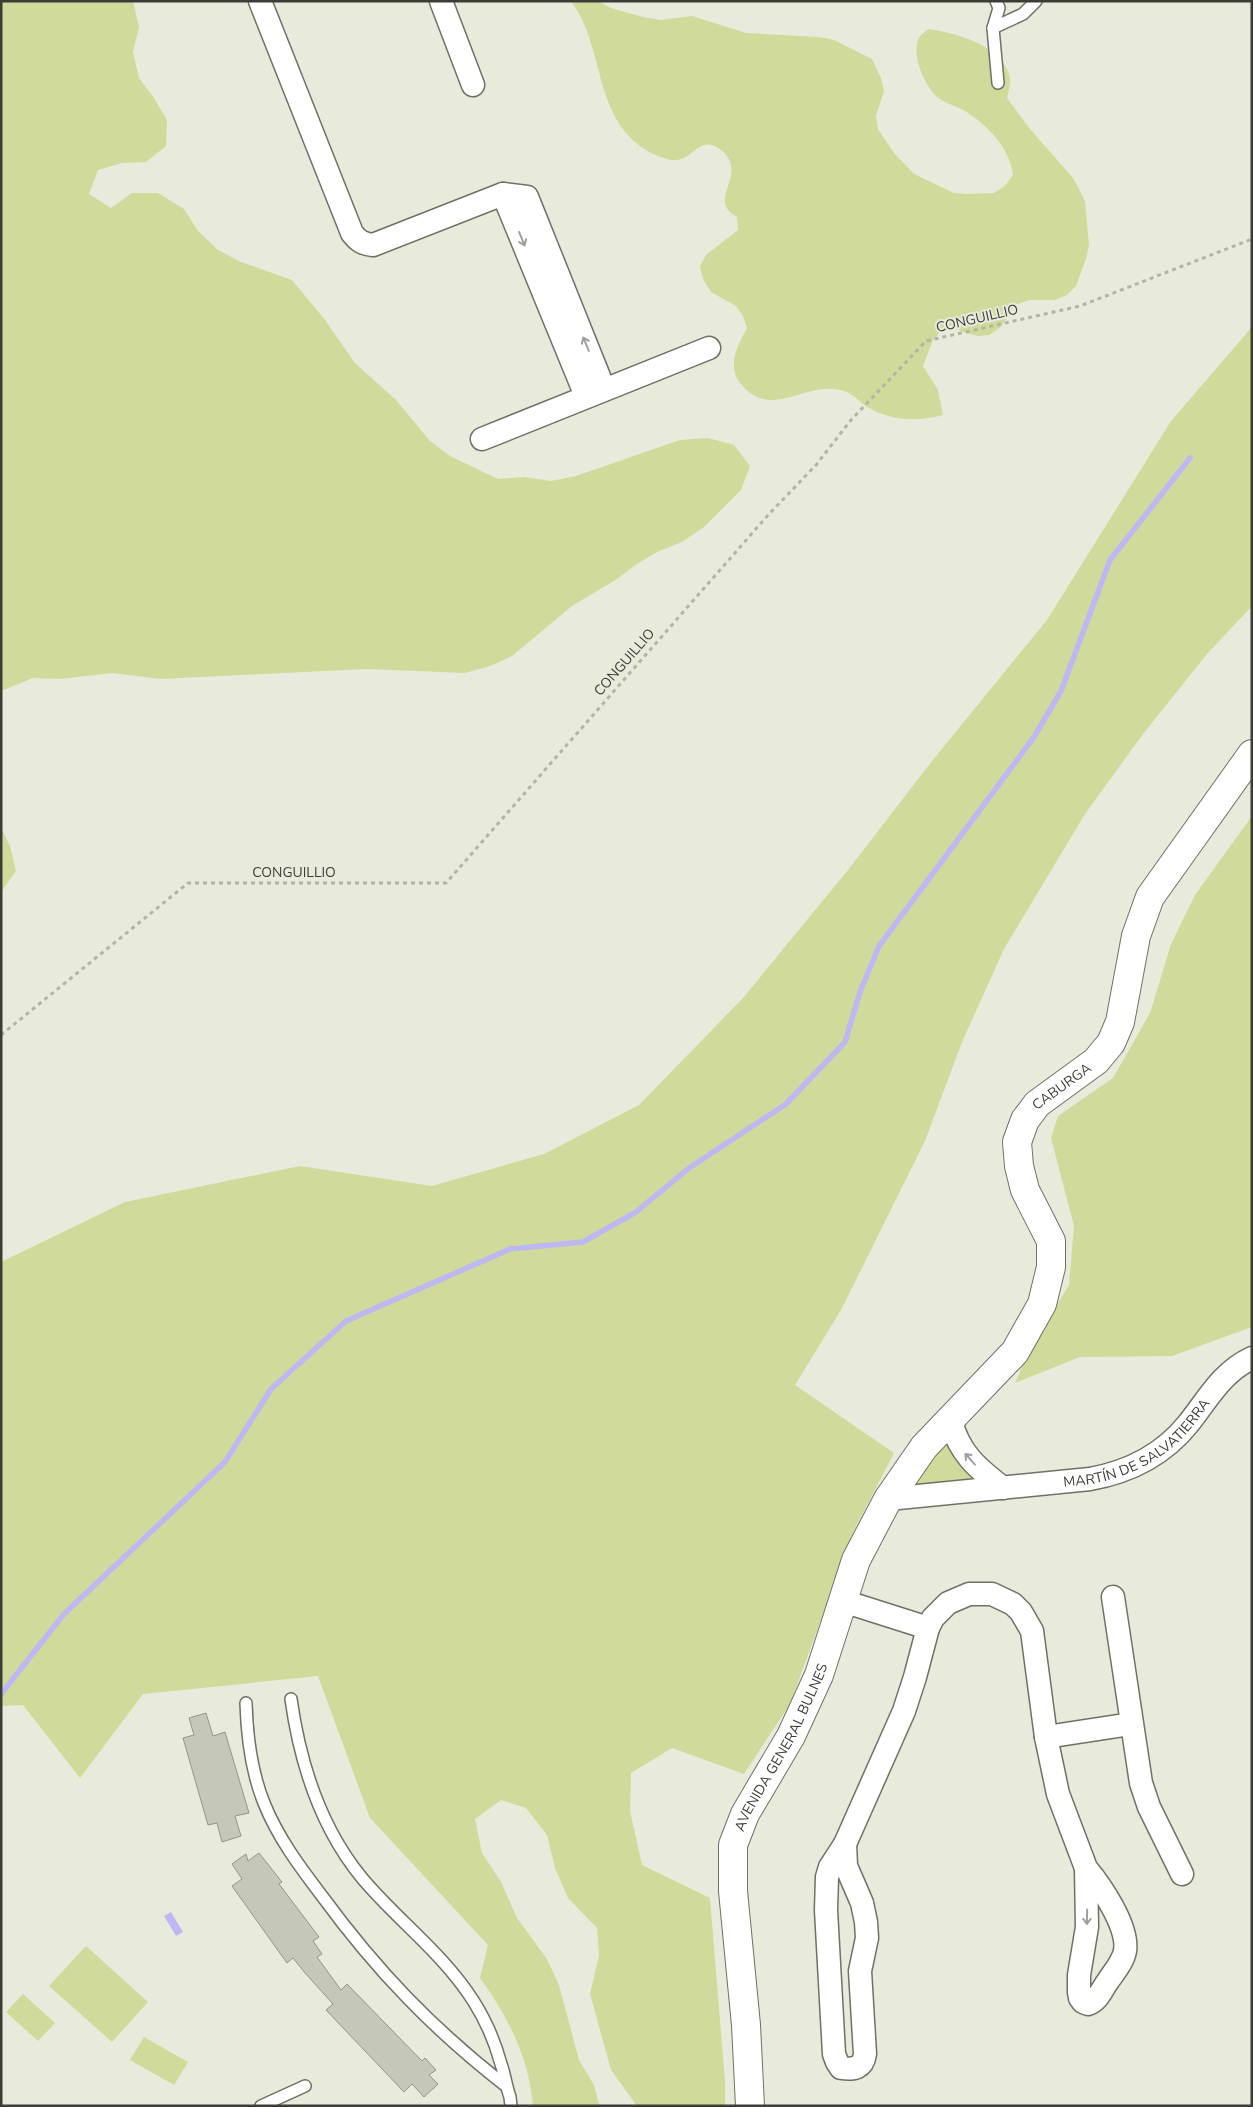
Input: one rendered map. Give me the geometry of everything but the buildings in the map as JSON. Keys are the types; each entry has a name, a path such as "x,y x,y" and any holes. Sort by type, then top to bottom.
{"street":[{"path":"260,1 356,239 368,245 379,244 504,194 595,393"},
{"path":"441,1 473,85"},
{"path":"482,439 710,348"},
{"name":"CABURGA","path":"950,1421 1015,1352 1042,1304 1048,1286 1052,1241 1025,1190 1017,1154 1020,1130 1037,1104 1096,1061 1111,1043 1120,1022 1136,936 1150,897 1252,754"},
{"name":"MARTÍN DE SALVATIERRA","path":"888,1499 1090,1479 1122,1471 1137,1465 1158,1452 1177,1436 1221,1380 1231,1370 1252,1358"},
{"path":"950,1421 955,1437 964,1452 980,1470 1003,1488"},
{"name":"AVENIDA GENERAL BULNES","path":"750,2106 746,2024 733,1891 733,1845 744,1814 791,1736 819,1675 856,1560 888,1499 924,1447 950,1421"},
{"path":"845,1844 846,1866 862,1903 867,1938 860,1971 865,2054 862,2064 858,2068 853,2069 841,2068 834,2054 826,1910 827,1877 830,1867 845,1844 904,1711 928,1628 940,1610 958,1597 969,1594 992,1594 1008,1601 1021,1612 1032,1631 1046,1737 1058,1794 1086,1868 1108,1896 1126,1944 1119,1964 1096,1999 1088,2004 1083,2002 1079,1992 1079,1975 1087,1927 1086,1868"},
{"path":"1113,1597 1141,1783 1149,1807 1182,1874"},
{"path":"843,1601 928,1628"},
{"path":"1046,1737 1131,1724"}],"lane":[{"path":"996,1 999,8 993,28 998,83"},
{"path":"993,28 1023,14 1036,1"},
{"path":"291,1699 295,1728 305,1766 314,1794 334,1835 362,1877 445,1965 474,2002 495,2044 511,2106"},
{"path":"246,1703 246,1728 255,1778 267,1810 285,1845 339,1920 399,1992 462,2050 506,2086"},
{"path":"261,2106 306,2086"}],"path":[{"name":"CONGUILLIO","path":"1,1035 188,883 446,883 769,514 816,464 851,420 926,341 1080,306 1252,239"}],"green space":[{"path":"1,1 133,1 139,27 133,52 139,78 167,120 166,146 146,162 122,163 98,170 89,194 111,208 132,193 158,193 184,209 198,231 218,250 241,262 292,280 325,320 355,363 396,400 430,441 450,456 498,479 524,477 551,481 576,476 680,440 708,438 734,445 750,466 741,490 704,527 682,542 659,551 637,564 617,579 572,606 512,656 490,666 465,673 366,669 161,679 112,673 60,679 33,678 1,691"},
{"path":"571,1 598,1 611,8 661,20 692,16 746,33 819,37 834,40 872,59 881,78 884,91 876,116 878,129 894,153 914,174 954,193 994,193 1005,186 1013,175 1011,165 1002,146 988,129 972,115 942,100 932,91 920,70 917,47 919,38 928,29 950,33 984,46 1002,61 1008,71 1010,81 1007,98 1030,129 1073,178 1085,201 1089,245 1076,286 1067,295 1055,300 1029,300 1015,305 1001,327 989,335 978,336 953,328 941,331 933,340 923,366 938,390 943,415 924,419 904,419 884,415 866,406 847,392 830,389 816,390 777,400 753,395 741,384 734,370 737,348 747,328 743,316 736,306 711,292 703,279 700,266 706,255 738,230 737,217 729,211 725,203 731,174 728,158 721,150 708,145 698,148 683,158 671,160 651,153 632,139 618,122 609,103 590,41 582,20"},
{"path":"1252,327 1252,606 1207,654 1143,734 1085,814 1004,949 962,1042 925,1141 841,1310 795,1385 894,1453 854,1530 790,1704 744,1774 672,1748 631,1773 630,1811 642,1865 710,1898 725,2082 725,2106 637,2106 611,2070 590,1994 599,1955 597,1928 568,1898 555,1868 547,1835 526,1808 501,1800 475,1819 482,1853 501,1882 517,1918 547,1959 559,1985 579,2060 594,2085 599,2105 533,2106 527,2071 516,2038 500,2007 480,1978 488,1945 370,1818 318,1676 143,1694 80,1778 23,1705 1,1706 1,1262 125,1202 300,1166 432,1186 544,1154 639,1105 743,998 848,870 932,761 1047,620 1171,421"},
{"path":"1252,816 1252,1327 1172,1356 1080,1357 1015,1383 1029,1350 1069,1285 1074,1226 1051,1138 1058,1116 1113,1078 1150,1013 1171,944 1195,895"},
{"path":"1,828 10,846 16,871 1,892"},
{"path":"945,1445 952,1445 971,1474 970,1479 918,1486 916,1482"},
{"path":"86,1946 148,2002 112,2042 49,1986"},
{"path":"23,1994 55,2023 38,2041 6,2012"},
{"path":"144,2037 188,2062 174,2085 130,2060"}],"shaded area":[{"path":"171,1912 183,1932 176,1936 164,1916"}],"waterway":[{"path":"1,1694 64,1614 225,1462 271,1389 346,1321 510,1249 583,1242 636,1212 689,1168 786,1104 845,1042 860,992 879,946 1034,737 1061,691 1110,560 1190,458"}]}
